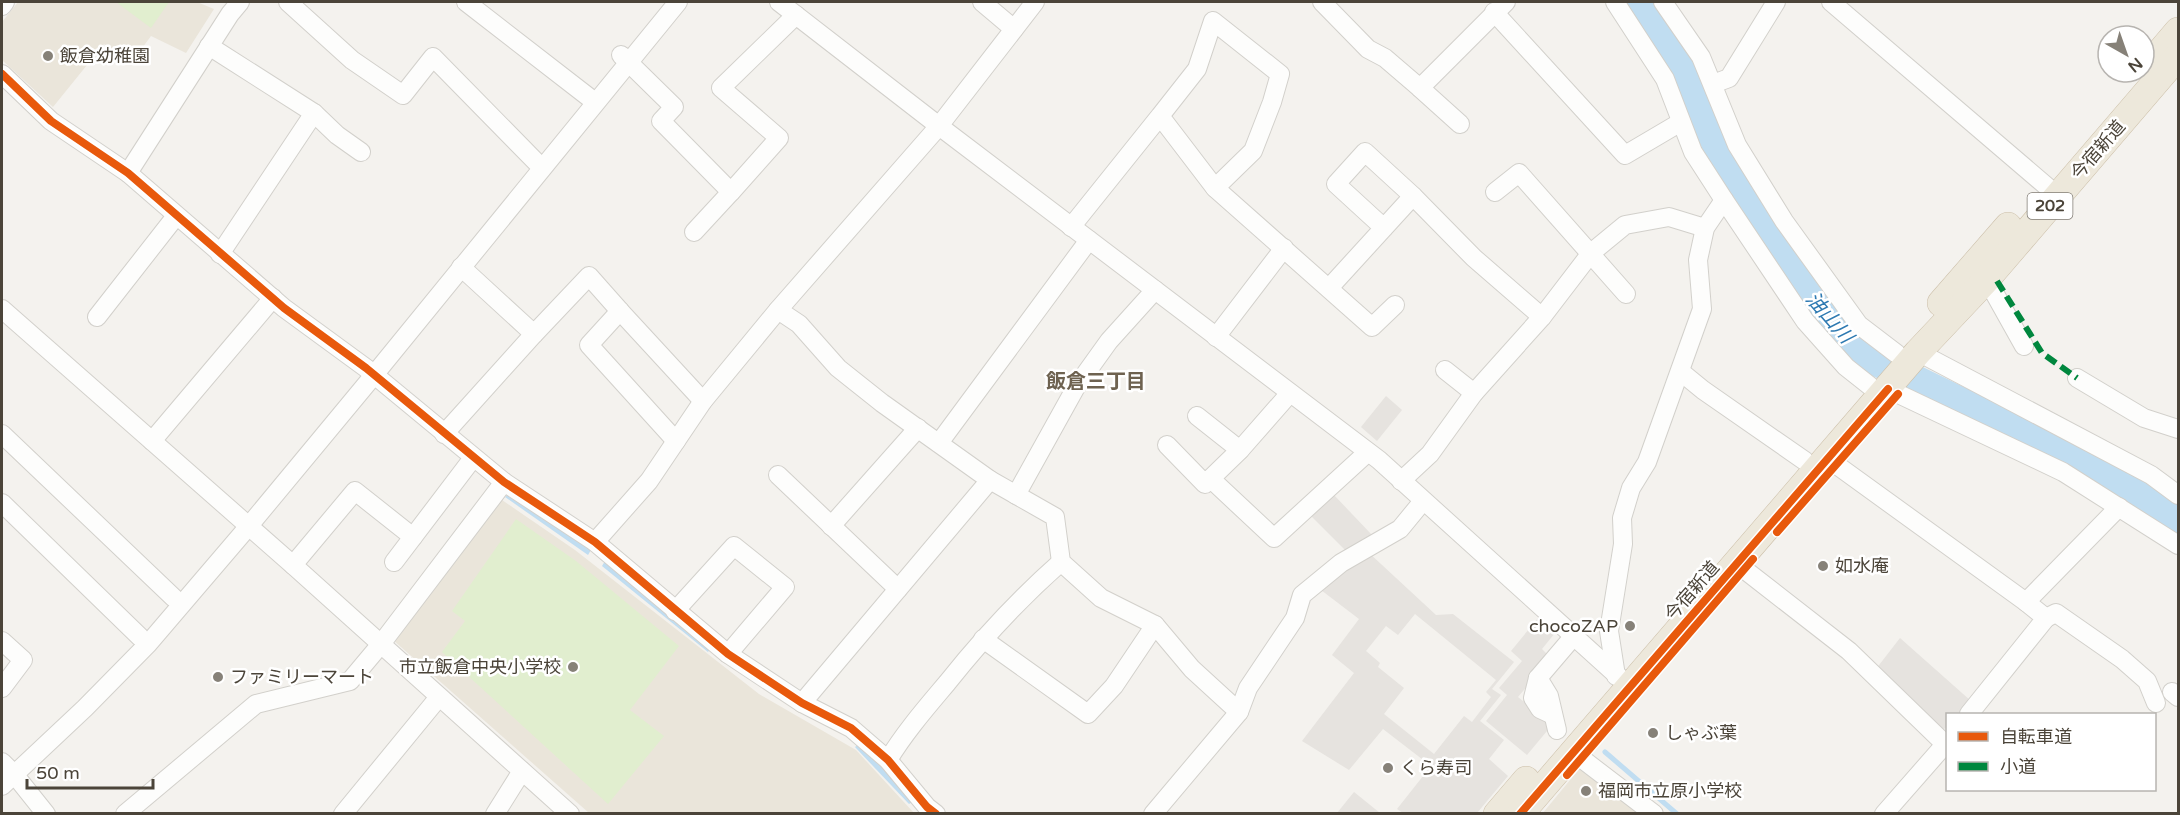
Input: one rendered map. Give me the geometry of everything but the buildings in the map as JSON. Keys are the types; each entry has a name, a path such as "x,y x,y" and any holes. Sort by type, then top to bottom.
{"highway":[{"name":"今宿新道","path":"2156,56 2178,31"},
{"name":"今宿新道","path":"1914,355 1986,281 2051,190 2178,56"},
{"name":"今宿新道","path":"1520,813 1573,752 1623,681 1816,459 1885,389 1914,355 2051,190 2133,84"},
{"name":"今宿新道","path":"1497,813 1736,563 1816,459"}],"street":[{"path":"2,6 5,2"},
{"path":"128,173 209,46 240,2"},
{"path":"288,2 352,60 403,95 433,57 538,165"},
{"path":"466,2 592,99"},
{"path":"779,2 1368,452 1623,681"},
{"path":"982,2 1014,29"},
{"path":"595,542 650,481 703,400 778,310 939,126 1035,2"},
{"path":"1322,2 1368,49 1385,58 1460,124"},
{"path":"1615,2 1665,79 1693,152 1805,321 1846,367 1885,389 2064,472 2178,545"},
{"path":"1664,2 1701,57 1737,145 1784,221 1859,325 1914,355 1992,390 2151,475 2178,495"},
{"path":"1713,84 1729,78 1776,2"},
{"path":"1832,2 2051,190"},
{"path":"5,772 148,644 244,523 672,3"},
{"path":"1420,88 1500,7 1625,155 1681,122"},
{"path":"694,232 779,138 721,88 796,15"},
{"path":"1071,227 1197,69 1213,21 1280,74 1253,151 1215,188"},
{"path":"209,46 314,113 337,135 361,152"},
{"path":"625,58 674,107 661,121 731,192"},
{"path":"2,74 51,121 128,173 273,298 370,372 504,482 595,542 728,654 801,703 851,728 888,760 927,807 936,813"},
{"path":"220,254 314,113"},
{"path":"1160,116 1215,188 1372,327 1395,305"},
{"path":"1384,228 1336,184 1365,153 1413,196 1474,258 1542,317"},
{"path":"370,372 461,267 538,165"},
{"path":"1495,192 1519,173 1626,294"},
{"path":"1329,288 1413,196"},
{"path":"1623,681 1609,631 1623,544 1622,518 1631,488 1647,462 1702,309 1698,260 1705,228 1724,200"},
{"path":"97,317 176,216"},
{"path":"1401,481 1430,454 1474,393 1542,317 1591,253 1625,225 1669,217 1705,228"},
{"path":"939,443 1089,240"},
{"path":"1216,337 1284,248"},
{"path":"461,267 534,334"},
{"path":"444,434 589,276 703,400"},
{"path":"1986,281 2024,346"},
{"path":"1016,495 1076,387 1109,341 1155,290"},
{"path":"152,441 273,298"},
{"path":"2,309 570,813"},
{"path":"778,310 799,324 838,368 918,428 990,480 1055,517 1061,562 1101,598 1155,625 1192,669 1239,712"},
{"path":"620,311 589,345 676,441"},
{"path":"1445,369 1474,393"},
{"path":"1681,372 1703,390 1816,459 2046,618"},
{"path":"2077,378 2144,418 2178,429"},
{"path":"1167,445 1205,484 1240,450 1290,393"},
{"path":"1197,416 1240,450"},
{"path":"831,526 918,428"},
{"path":"2,434 174,598"},
{"path":"1210,479 1274,538 1368,452"},
{"path":"394,562 473,458"},
{"path":"778,475 898,589"},
{"path":"801,703 990,480"},
{"path":"125,813 256,704 350,681 381,644 504,482"},
{"path":"293,565 356,491 413,537"},
{"path":"1153,813 1239,712 1248,688 1294,618 1302,595 1341,563 1400,528 1423,501"},
{"path":"2,503 140,637"},
{"path":"2026,602 2119,507"},
{"path":"5,772 140,637 244,523"},
{"path":"675,611 734,546 785,586 728,654"},
{"path":"888,760 902,737 983,639 1024,594 1061,562"},
{"path":"1736,563 1849,651 1946,743 1884,813"},
{"path":"1970,713 2046,618 2056,613 2121,659 2146,681 2156,703"},
{"path":"983,639 1088,714 1114,686 1155,625"},
{"path":"1555,722 1549,696 1538,678 1573,637"},
{"path":"2,641 23,660 2,688"},
{"path":"343,813 439,697"},
{"path":"1573,752 1654,813"},
{"path":"495,813 522,771"},
{"path":"5,772 45,813"}],"shaded area":[{"name":"飯倉幼稚園","path":"18,2 197,2 214,9 186,53 151,36 131,63 104,44 53,107 2,60 2,22"},
{"path":"1386,396 1402,410 1377,441 1361,427"},
{"path":"1333,494 1372,535 1345,550 1309,514"},
{"name":"市立飯倉中央小学校","path":"502,500 575,550 759,694 856,750 914,813 589,813 393,640"},
{"path":"1368,552 1436,615 1453,614 1514,662 1492,689 1501,695 1480,721 1504,740 1489,759 1508,776 1477,813 1403,813 1397,809 1431,766 1383,729 1349,770 1302,741 1354,673 1332,655 1359,619 1321,590","holes":["1415,614 1496,680 1486,692 1491,697 1472,722 1464,716 1434,754 1384,714 1404,688 1378,667 1380,663 1366,651 1386,626 1398,635"]},
{"path":"1538,618 1555,633 1542,649 1551,658 1518,697 1552,725 1527,755 1486,721 1507,695 1499,688 1522,661 1511,651"},
{"path":"1900,638 1971,701 1961,713 1946,713 1946,728 1943,729 1876,669"},
{"name":"福岡市立原小学校","path":"1580,768 1641,814 1542,814"},
{"path":"1354,792 1380,813 1337,813"}],"green space":[{"path":"116,2 169,2 151,28"},
{"path":"516,519 576,561 679,646 630,710 664,736 608,804 442,652 465,621 452,611"}],"water":[{"path":"510,493 591,550 588,555 505,497"},
{"path":"605,561 711,648 708,652 602,566"},
{"path":"859,744 914,801 909,804 855,747"}],"waterway":[{"name":"油山川","path":"1640,2 1684,69 1723,159 1763,219 1810,300 1856,349 2134,488 2178,521"},
{"path":"1605,752 1677,814"}],"marked path":[{"path":"1997,281 2042,353 2077,378"}],"cycle path":[{"path":"2,74 51,121 128,173 284,308 366,368 504,482 595,542 728,654 802,703 851,728 888,760 927,807 936,814"},
{"path":"1520,814 1888,389"},
{"path":"1777,532 1898,394"},
{"path":"1567,775 1753,559"}],"place":[{"name":"飯倉幼稚園","path":"48,56"},
{"name":"如水庵","path":"1823,566"},
{"name":"chocoZAP","path":"1630,626"},
{"name":"市立飯倉中央小学校","path":"573,667"},
{"name":"ファミリーマート","path":"218,677"},
{"name":"しゃぶ葉","path":"1653,733"},
{"name":"くら寿司","path":"1388,768"},
{"name":"福岡市立原小学校","path":"1586,791"}],"district":[{"name":"飯倉三丁目","path":"1096,382"}]}
